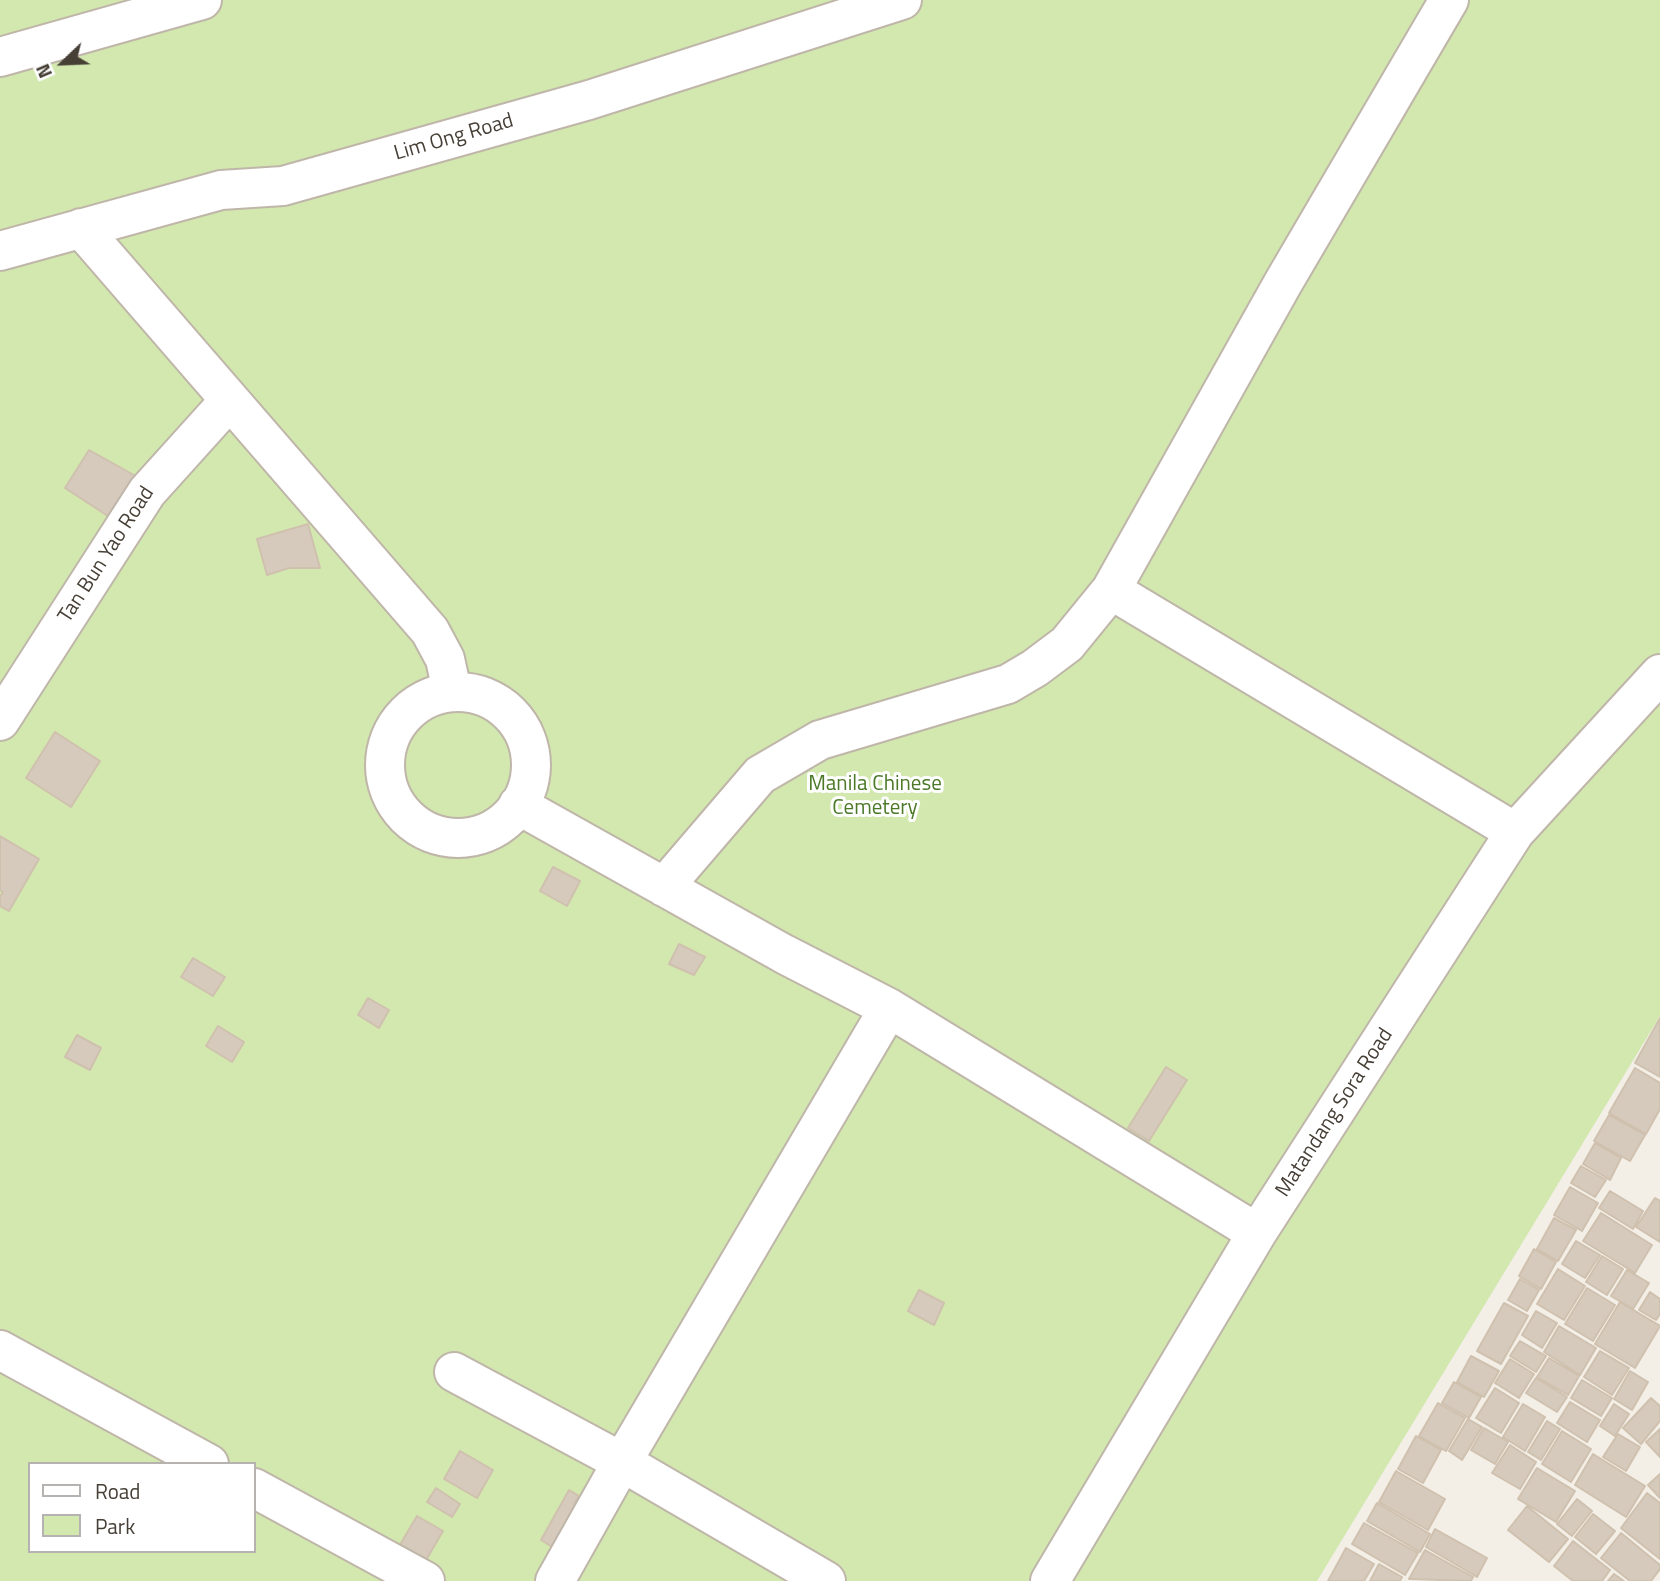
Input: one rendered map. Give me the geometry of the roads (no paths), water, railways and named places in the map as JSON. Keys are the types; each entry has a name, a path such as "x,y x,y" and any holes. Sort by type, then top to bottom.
{"lane":[{"path":"0,57 202,0"},
{"name":"Lim Ong Road","path":"0,251 221,190 283,186 589,100 902,0"},
{"path":"664,887 760,775 820,740 1008,684 1035,668 1067,643 1111,590 1283,283 1449,0"},
{"path":"81,228 430,631 445,659 452,691"},
{"name":"Tan Bun Yao Road","path":"0,721 146,492 229,401"},
{"path":"1111,590 1515,832"},
{"name":"Matandang Sora Road","path":"1050,1581 1258,1233 1515,832 1660,674"},
{"path":"452,691 471,692 489,698 505,708 518,723 527,740 531,759 530,778 518,805 500,825 482,834 464,838 444,837 427,831 410,820 389,789 385,771 386,751 391,733 402,717 416,704 433,695 452,691"},
{"path":"518,805 784,954 889,1007 1258,1233"},
{"path":"555,1581 889,1007"},
{"path":"0,1350 205,1462"},
{"path":"454,1372 622,1462 826,1581"},
{"path":"256,1489 425,1581"}],"park label":[{"name":"Manila Chinese Cemetery","path":"875,797"}]}
